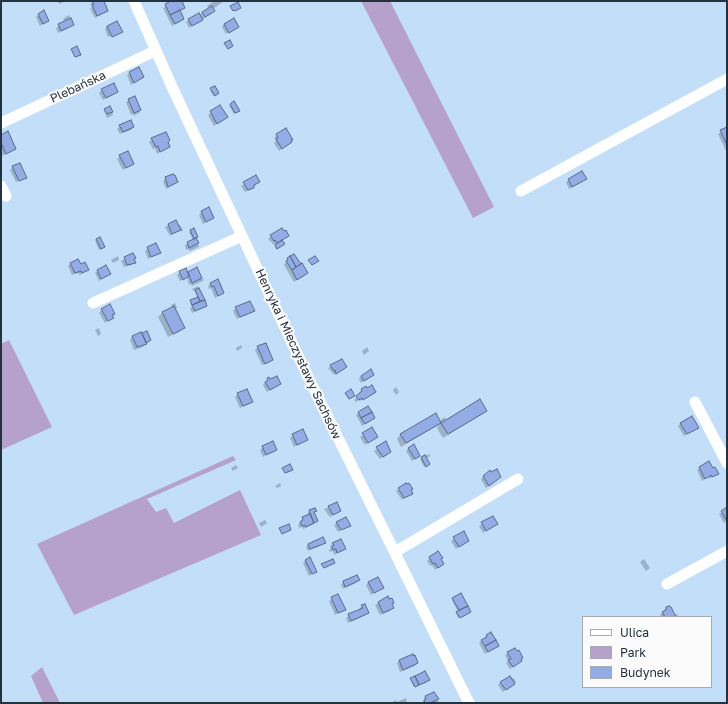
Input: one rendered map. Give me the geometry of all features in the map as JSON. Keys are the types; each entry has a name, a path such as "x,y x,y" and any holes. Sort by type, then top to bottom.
{"street":[{"name":"Henryka i Mieczysławy Sachsów","path":"134,1 155,51 314,388 469,703"},
{"name":"Plebańska","path":"1,123 155,51"},
{"path":"521,191 727,79"},
{"path":"93,303 242,236"},
{"path":"694,402 727,463"},
{"path":"395,552 518,479"},
{"path":"667,584 727,551"}],"green space":[{"path":"361,1 390,1 494,207 473,218"},
{"path":"9,340 52,427 1,450 1,344"},
{"path":"233,456 236,460 147,499 156,512 166,508 174,523 240,490 261,535 74,615 37,544"},
{"path":"42,667 60,703 43,703 31,676"}],"building":[{"path":"92,1 104,1 108,11 97,16 92,5 94,4"},
{"path":"171,1 182,1 185,8 170,15 165,4"},
{"path":"238,2 241,8 233,11 230,6"},
{"path":"212,6 215,11 205,17 202,12"},
{"path":"44,10 49,21 43,24 38,14"},
{"path":"180,10 184,19 175,24 170,15"},
{"path":"199,13 203,20 192,26 188,19"},
{"path":"71,18 74,25 61,31 58,24"},
{"path":"234,18 239,27 229,33 224,24"},
{"path":"117,21 123,32 112,37 107,26"},
{"path":"230,40 233,46 228,49 224,43"},
{"path":"77,46 81,55 75,57 71,49"},
{"path":"139,67 144,77 134,83 129,72"},
{"path":"114,83 118,92 106,98 101,89"},
{"path":"215,86 219,93 215,96 210,88"},
{"path":"135,96 141,110 134,113 128,99"},
{"path":"234,101 240,111 235,113 230,104"},
{"path":"220,105 228,117 217,124 210,111"},
{"path":"110,106 113,112 107,114 104,109"},
{"path":"131,120 134,127 123,132 119,125"},
{"path":"727,127 727,145 720,130"},
{"path":"286,128 293,140 291,140 292,142 282,149 276,139 278,138 276,134"},
{"path":"8,131 16,149 6,154 1,143 1,135"},
{"path":"166,132 170,140 168,142 170,147 160,152 158,146 156,147 151,138"},
{"path":"128,151 134,164 126,168 119,155"},
{"path":"20,163 27,178 19,181 12,166"},
{"path":"582,171 587,179 572,187 568,179"},
{"path":"173,174 178,182 168,187 165,177"},
{"path":"256,175 260,182 254,185 254,188 248,190 243,182"},
{"path":"209,207 214,218 206,222 201,211"},
{"path":"176,220 181,230 172,234 168,224"},
{"path":"194,228 198,237 194,239 190,230"},
{"path":"282,228 284,231 286,230 289,236 277,243 270,235"},
{"path":"100,237 105,247 101,249 96,239"},
{"path":"196,238 199,243 189,248 187,242"},
{"path":"282,240 285,244 277,249 275,245"},
{"path":"156,243 161,253 151,257 147,247"},
{"path":"133,253 136,258 134,259 136,263 127,265 124,257"},
{"path":"294,254 301,264 296,267 290,256"},
{"path":"290,256 296,267 292,270 286,261"},
{"path":"315,256 319,261 312,265 308,260"},
{"path":"78,259 81,264 85,262 89,270 82,273 81,271 75,273 70,263"},
{"path":"302,263 308,273 297,280 292,270"},
{"path":"106,265 111,274 101,279 97,270"},
{"path":"197,267 202,278 192,283 188,272"},
{"path":"186,268 189,276 183,280 179,271"},
{"path":"218,279 224,293 218,296 214,286 212,287 210,283"},
{"path":"199,288 205,300 200,301 195,290"},
{"path":"198,297 200,301 192,305 190,300"},
{"path":"205,300 207,306 195,311 192,305"},
{"path":"250,301 255,311 240,317 235,307"},
{"path":"110,304 115,314 112,315 114,318 108,321 101,309"},
{"path":"174,306 185,328 173,334 162,312"},
{"path":"147,331 151,340 146,343 142,333"},
{"path":"141,332 147,344 137,347 132,336"},
{"path":"266,343 273,360 265,364 257,346"},
{"path":"342,359 347,367 336,374 335,370 334,371 330,365"},
{"path":"371,369 374,375 364,381 361,376"},
{"path":"277,376 281,384 270,390 265,382 268,380 267,378 269,377 270,379"},
{"path":"372,385 376,392 363,400 362,398 359,400 356,396 362,391 361,389"},
{"path":"247,389 253,402 243,406 237,393"},
{"path":"351,389 355,396 349,399 345,393"},
{"path":"480,399 487,411 448,434 441,423"},
{"path":"368,406 372,412 361,418 358,412"},
{"path":"372,412 375,418 365,424 361,418"},
{"path":"436,413 441,423 406,443 400,434"},
{"path":"692,416 699,428 687,434 680,423"},
{"path":"372,427 378,437 368,443 362,433"},
{"path":"303,429 308,440 297,445 292,434"},
{"path":"273,441 277,450 266,455 262,446"},
{"path":"386,441 391,452 383,457 376,447"},
{"path":"414,444 420,456 415,459 408,448"},
{"path":"425,455 430,464 426,467 421,457"},
{"path":"709,461 719,474 712,477 711,475 705,479 699,467"},
{"path":"290,464 293,470 285,473 282,468"},
{"path":"497,469 501,477 489,486 483,476 490,470 491,472"},
{"path":"406,483 409,483 413,489 411,490 413,494 404,498 398,488"},
{"path":"337,502 341,511 333,515 328,506"},
{"path":"727,507 727,521 721,511"},
{"path":"315,508 317,511 314,512 318,521 314,523 309,510"},
{"path":"310,514 314,523 306,527 305,525 302,526 300,522 303,520 302,517"},
{"path":"493,516 498,524 486,531 481,522"},
{"path":"346,517 351,526 341,530 336,522"},
{"path":"289,524 291,530 282,534 279,528"},
{"path":"464,531 469,541 459,547 453,537"},
{"path":"323,537 326,543 310,549 308,544"},
{"path":"341,539 346,549 337,553 336,549 333,550 332,547 334,545 332,543"},
{"path":"438,551 443,558 441,559 444,564 438,568 435,563 433,564 429,557"},
{"path":"310,557 317,572 312,574 305,560"},
{"path":"333,559 335,563 324,568 321,564"},
{"path":"357,575 360,580 345,587 343,581"},
{"path":"378,577 384,588 374,593 368,582"},
{"path":"461,593 468,606 459,610 452,598"},
{"path":"338,594 346,610 338,613 331,597"},
{"path":"388,596 389,599 392,598 394,608 383,613 378,602"},
{"path":"365,604 369,613 351,621 348,614 363,608 361,605"},
{"path":"468,606 471,612 460,618 456,612"},
{"path":"666,607 671,607 676,616 664,616 662,612 666,610"},
{"path":"491,632 496,640 485,646 481,640 487,637 486,635"},
{"path":"496,640 499,646 488,652 485,646"},
{"path":"515,648 517,651 519,650 523,658 521,659 522,661 513,667 508,660 511,659 507,652"},
{"path":"413,654 413,656 415,655 418,663 403,670 399,660"},
{"path":"425,671 430,680 419,685 415,676"},
{"path":"415,676 419,685 415,687 410,678"},
{"path":"510,676 515,684 506,690 500,682"},
{"path":"434,692 439,699 430,703 425,703 425,696"}]}
